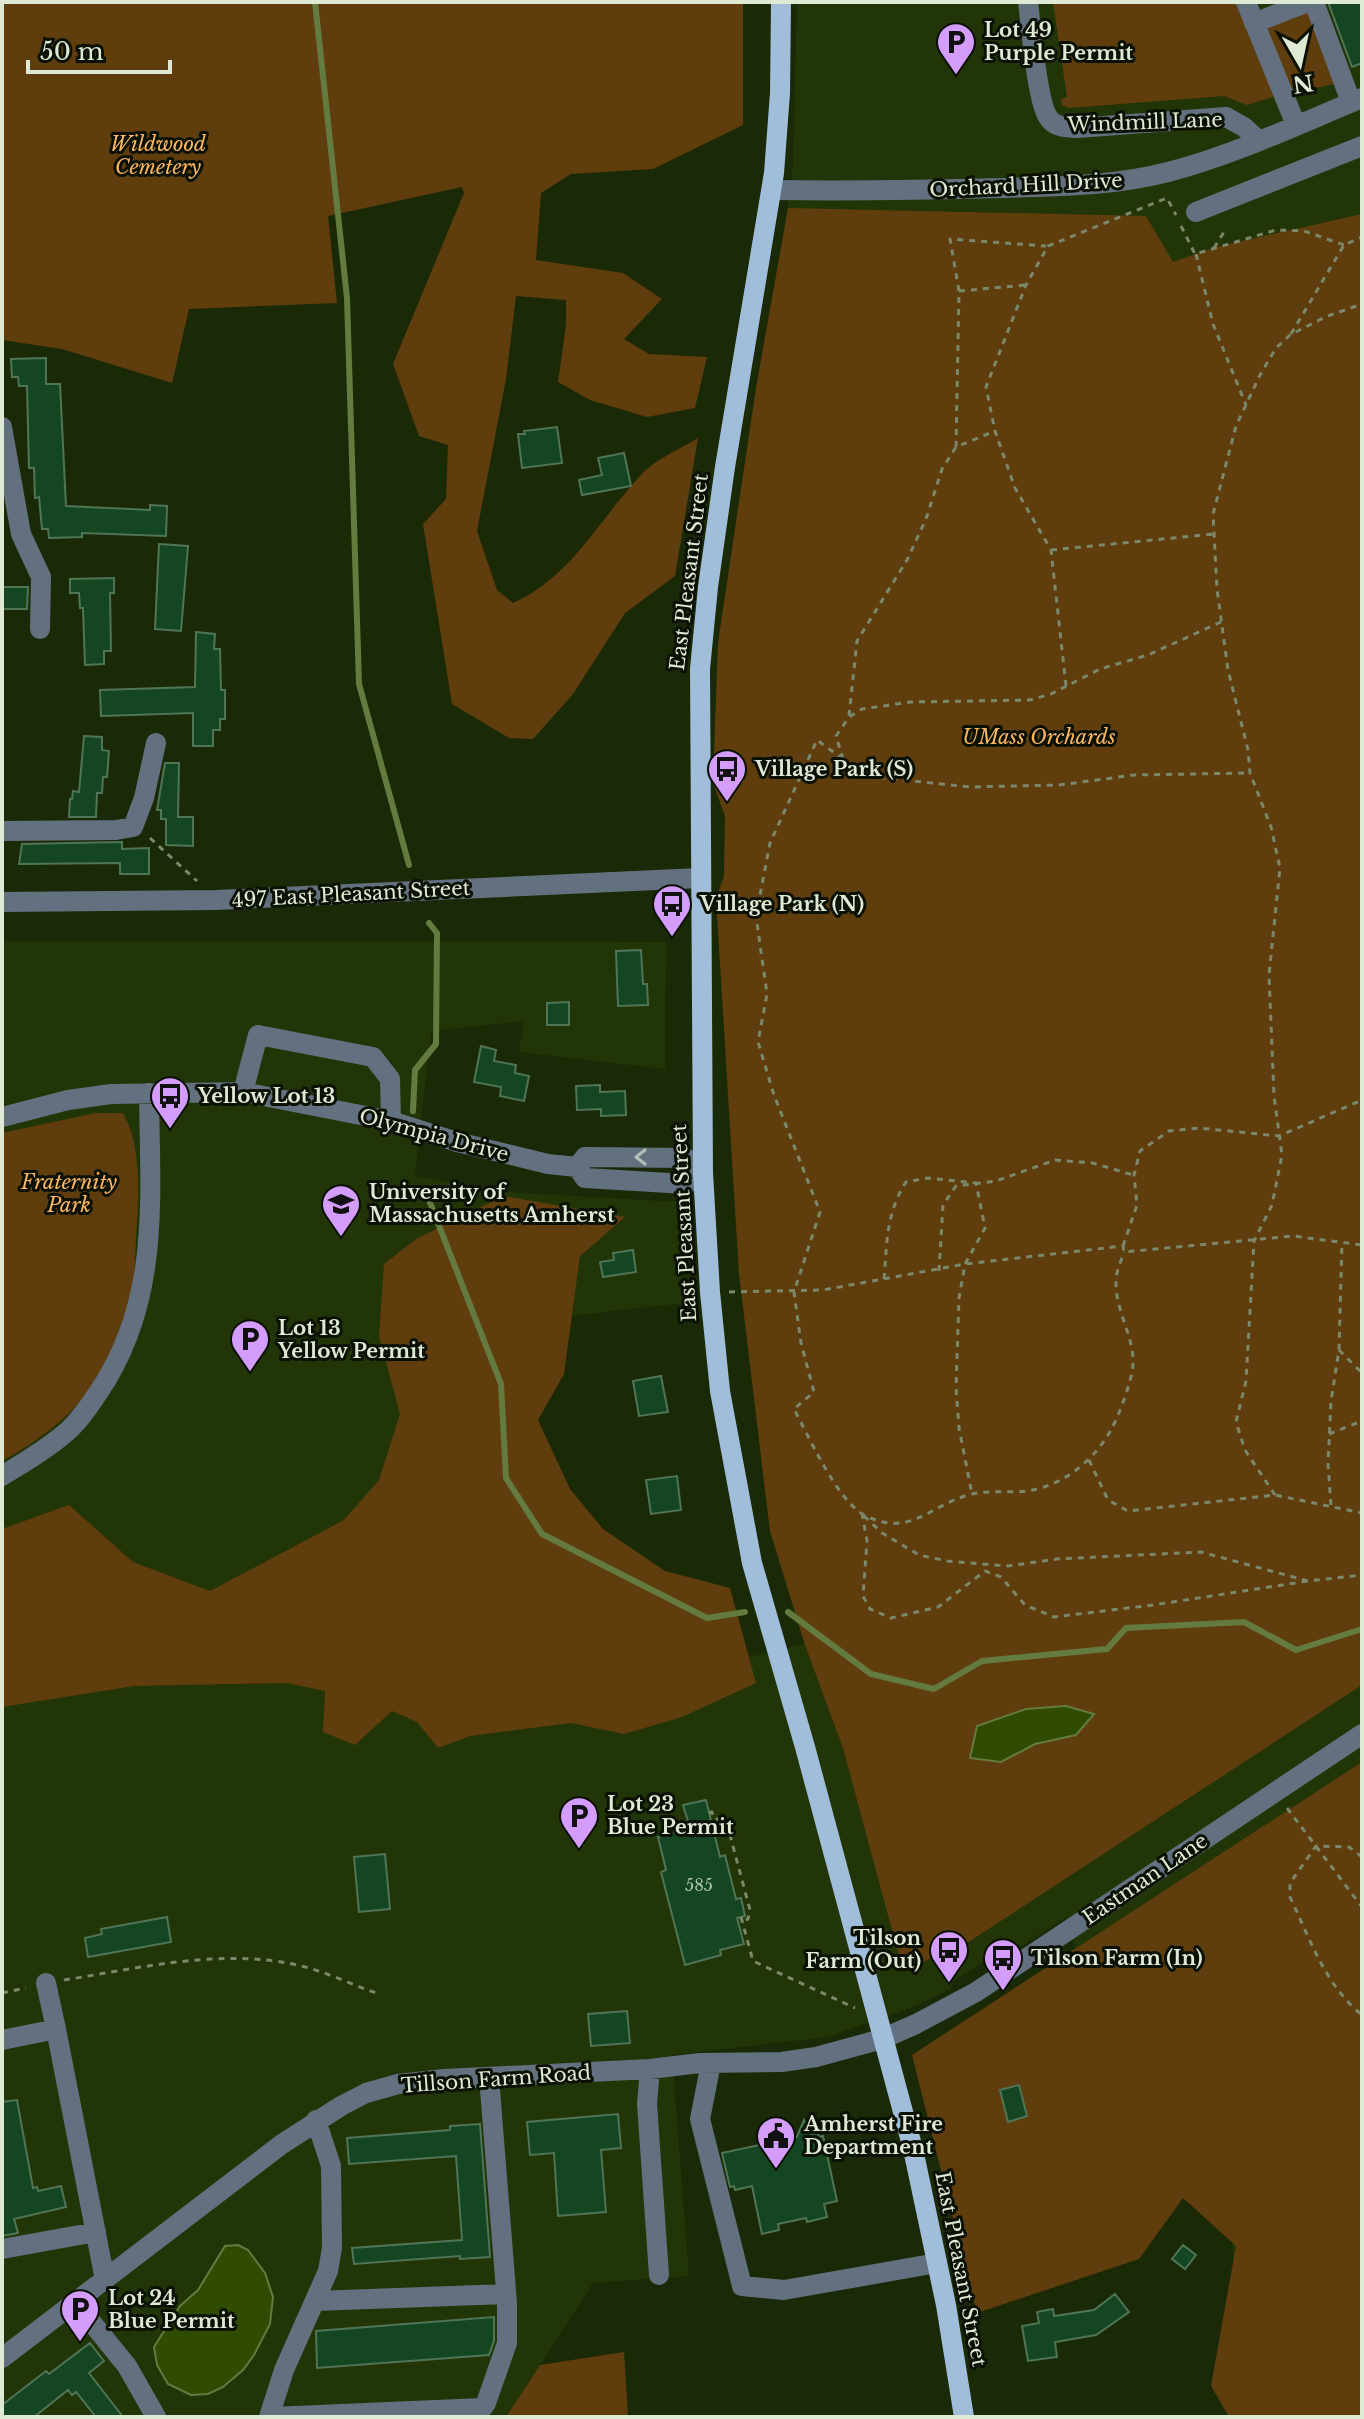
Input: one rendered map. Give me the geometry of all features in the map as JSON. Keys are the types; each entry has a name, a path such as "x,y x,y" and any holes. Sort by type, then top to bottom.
{"main road":[{"name":"East Pleasant Street","path":"781,2 780,93 772,190 725,467 700,669 703,1173 710,1292 722,1404 752,1563 913,2149 964,2417"}],"street":[{"name":"Windmill Lane","path":"1028,2 1043,106 1053,122 1066,128 1077,128 1226,117 1258,140"},
{"path":"1246,2 1296,125"},
{"path":"1254,23 1311,2 1357,100"},
{"name":"Orchard Hill Drive","path":"772,190 910,191 1100,183 1170,172 1357,100"},
{"path":"1196,212 1362,146"},
{"path":"2,427 21,534 41,577 40,629"},
{"path":"2,831 116,830 133,827 144,798 156,743"},
{"name":"497 East Pleasant Street","path":"2,902 216,900 700,878"},
{"path":"243,1092 258,1035 373,1057 390,1079 391,1121"},
{"name":"Olympia Drive","path":"2,1117 68,1100 111,1094 243,1092 391,1121 457,1142 548,1164 577,1167 585,1157 686,1158 703,1173"},
{"path":"2,1476 65,1434 86,1411 114,1370 129,1335 141,1293 148,1246 151,1198 149,1093"},
{"name":"Eastman Lane","path":"882,2039 976,1992 1362,1734"},
{"path":"46,1983 105,2280"},
{"path":"2,2040 56,2029"},
{"name":"Tillson Farm Road","path":"2,2358 316,2120 366,2093 398,2084 489,2077 793,2061 849,2050 882,2039"},
{"path":"711,2063 700,2119 742,2286 784,2290 937,2263"},
{"path":"650,2069 647,2104 659,2275"},
{"path":"316,2120 331,2166 332,2248 328,2271 284,2370 270,2417 479,2412 507,2343 489,2077"},
{"path":"2,2249 96,2232"},
{"path":"315,2301 506,2294"},
{"path":"75,2302 127,2366 156,2417"}],"path":[{"path":"849,717 857,641 907,560 926,519 942,469 956,447 959,291 950,239 1048,246 1167,198"},
{"path":"1195,254 1276,230 1304,231 1344,245"},
{"path":"1195,254 1216,247 1224,232"},
{"path":"1290,335 1344,245 1362,237"},
{"path":"1048,246 1026,285 986,387 995,431 1015,488 1051,550 1066,686"},
{"path":"1195,254 1213,324 1246,405"},
{"path":"959,291 1026,285"},
{"path":"1275,1495 1245,1450 1236,1422 1246,1381 1254,1241 1272,1205 1282,1155 1274,1096 1269,975 1280,868 1271,827 1250,773 1248,750 1228,670 1213,514 1236,426 1276,348 1290,335 1325,317 1362,304"},
{"path":"956,447 995,431"},
{"path":"1051,550 1214,534"},
{"path":"843,759 836,736 849,717 862,709 910,702 1030,700 1100,669 1148,655 1222,621"},
{"path":"1250,773 1134,775 1059,785 970,787 865,776 817,740 770,843 756,916 767,994 758,1042 774,1095 820,1212 794,1292 801,1343 814,1392 794,1409 827,1471 882,1533 919,1555 947,1561 1008,1566 1057,1559 1201,1552 1308,1581"},
{"path":"134,824 197,881"},
{"path":"862,1513 890,1525 906,1522 972,1494 1029,1491 1050,1485 1089,1460 1112,1428 1133,1367 1130,1332 1119,1306 1116,1280 1123,1246 1137,1205 1134,1175 1140,1151 1169,1131 1199,1128 1279,1136 1362,1100"},
{"path":"939,1271 943,1205 956,1186 996,1181 1055,1160 1093,1163 1134,1175"},
{"path":"884,1280 894,1201 906,1182 928,1178 976,1183"},
{"path":"972,1494 959,1428 956,1388 959,1298 965,1264 985,1228 976,1183"},
{"path":"1124,1252 1293,1236 1362,1245"},
{"path":"1331,1506 1329,1434 1339,1350 1342,1242"},
{"path":"710,1292 823,1290 965,1264 1123,1246"},
{"path":"1339,1350 1362,1373"},
{"path":"1329,1434 1362,1421"},
{"path":"1089,1460 1108,1500 1128,1511 1275,1495 1362,1513"},
{"path":"862,1513 867,1541 863,1596 870,1609 891,1618 938,1607 985,1571 1001,1577 1025,1605 1054,1617 1362,1575"},
{"path":"1271,1795 1287,1809 1362,1907"},
{"path":"709,1813 712,1812 714,1819 721,1819 727,1824 750,1910 748,1919 742,1919 753,1961 855,2008"},
{"path":"1316,1846 1349,1847 1362,1857"},
{"path":"1316,1846 1290,1883 1290,1897 1327,1977 1347,2003 1362,2015"},
{"path":"2,1993 192,1960 233,1958 296,1965 379,1994"}],"shaded area":[{"name":"University of Massachusetts Amherst","path":"797,2 1362,2 1362,2417 1243,2417 1227,2158 1146,2188 1066,1917 1017,1949 999,1952 953,1981 951,1989 915,2006 828,2037 672,2055 689,2276 593,2283 506,2417 2,2417 2,941 666,942 665,1069 519,1052 524,1021 431,1031 415,1176 521,1193 678,1202 684,1303 506,1323 438,1465 749,1657 805,1644 770,1531 739,1274 717,914 717,896 724,876 725,816 713,783 718,643 793,166"},
{"path":"1066,1706 1094,1714 1076,1735 1035,1744 1001,1762 970,1758 977,1726 1026,1709"},
{"path":"238,2245 248,2250 265,2273 273,2297 270,2324 243,2370 223,2387 208,2394 191,2395 168,2384 157,2365 154,2347 180,2306 198,2290 225,2246"}],"green space":[{"name":"Wildwood Cemetery","path":"2,2 743,2 743,125 653,169 571,174 541,193 536,260 623,273 662,299 624,339 649,354 707,357 695,408 647,417 590,400 558,382 566,325 566,300 516,296 506,379 477,531 497,590 513,603 551,579 567,563 646,470 698,438 675,576 625,613 573,694 533,739 509,738 452,704 423,524 446,499 448,445 419,436 393,364 464,193 462,187 328,216 337,303 189,309 172,383 62,349 2,340"},
{"path":"1053,2 1240,2 1276,96 1247,105 1224,96 1069,108 1062,105 1061,99 1067,97"},
{"path":"1307,8 1334,84 1293,93 1266,37 1267,24"},
{"name":"UMass Orchards","path":"788,208 1146,216 1173,262 1216,247 1362,214 1362,1685 970,1941 903,1971 843,1748 805,1645 770,1531 739,1274 717,914 717,896 724,876 725,816 713,783 718,643 756,388"},
{"name":"Fraternity Park","path":"96,1113 123,1113 133,1138 137,1165 135,1267 125,1322 116,1348 88,1393 49,1430 2,1461 2,1133"},
{"path":"503,1196 625,1217 580,1256 564,1374 538,1420 570,1489 603,1529 665,1571 730,1588 756,1683 682,1717 624,1734 571,1723 470,1736 438,1748 417,1722 392,1711 355,1745 323,1732 325,1691 287,1683 134,1686 2,1707 2,1529 69,1505 133,1562 210,1591 344,1520 379,1480 400,1414 379,1336 384,1264 416,1239"},
{"path":"1362,1762 1362,2417 1229,2417 1211,2386 1236,2246 1183,2198 1139,2259 977,2313 912,2055"},
{"path":"624,2352 628,2417 506,2417 540,2365"}],"building":[{"path":"1328,2 1362,2 1362,63 1352,67"},
{"path":"46,358 46,384 60,384 66,506 150,510 150,505 167,506 166,536 82,533 82,537 49,538 48,529 42,529 39,497 35,498 34,468 29,468 27,386 19,386 18,377 12,377 11,359"},
{"path":"557,427 562,463 522,468 518,434"},
{"path":"624,453 631,486 582,495 579,480 602,475 598,458"},
{"path":"159,544 188,546 181,631 155,629"},
{"path":"114,578 114,593 110,593 111,651 104,651 104,664 85,665 83,608 80,608 79,593 70,593 70,579"},
{"path":"2,587 28,587 27,609 2,609"},
{"path":"196,632 215,634 214,649 220,649 225,719 220,719 220,730 213,730 213,746 193,746 193,713 101,716 100,690 195,687"},
{"path":"84,736 102,737 102,750 109,751 107,777 103,777 102,793 97,793 96,817 69,817 73,791 79,792"},
{"path":"165,763 179,763 178,817 193,817 193,846 166,845 166,819 161,819 161,810 157,810"},
{"path":"122,842 122,849 149,848 149,874 120,874 120,863 19,864 22,844"},
{"path":"641,950 648,1005 618,1006 616,951"},
{"path":"569,1002 569,1025 547,1025 547,1003"},
{"path":"481,1046 496,1050 494,1061 516,1065 515,1073 529,1076 524,1101 500,1096 501,1087 474,1082"},
{"path":"600,1085 600,1092 625,1091 626,1115 601,1116 601,1109 577,1110 576,1086"},
{"path":"633,1250 636,1272 603,1277 600,1262 614,1260 613,1253"},
{"path":"661,1376 668,1412 639,1416 633,1381"},
{"path":"677,1476 681,1510 651,1514 646,1480"},
{"path":"706,1800 720,1857 725,1855 736,1899 741,1898 745,1916 737,1918 744,1944 720,1950 721,1955 685,1965 661,1872 666,1870 658,1837 680,1831 678,1824 688,1821 683,1805"},
{"path":"385,1854 390,1909 359,1912 354,1857"},
{"path":"167,1917 171,1942 88,1957 85,1938 102,1934 101,1929"},
{"path":"627,2011 630,2043 591,2046 588,2014"},
{"path":"1019,2085 1027,2116 1008,2122 1000,2090"},
{"path":"17,2100 33,2188 37,2187 38,2191 61,2186 66,2207 14,2219 18,2233 2,2236 2,2102"},
{"path":"618,2114 621,2148 601,2150 606,2212 558,2216 554,2153 530,2155 527,2122"},
{"name":"Amherst Fire Department","path":"804,2120 812,2134 823,2136 837,2201 824,2204 827,2217 778,2224 779,2230 762,2234 752,2186 735,2190 734,2186 730,2187 722,2153 797,2137"},
{"path":"480,2124 490,2257 460,2259 460,2256 354,2264 352,2248 462,2240 456,2156 349,2164 347,2138 450,2130 450,2126"},
{"path":"1183,2245 1196,2255 1185,2269 1172,2259"},
{"path":"1115,2294 1129,2312 1096,2335 1055,2342 1057,2357 1028,2361 1022,2326 1039,2323 1037,2312 1053,2309 1054,2316 1094,2310"},
{"path":"494,2317 494,2341 489,2355 317,2368 316,2331"},
{"path":"90,2343 104,2361 89,2373 123,2417 96,2417 76,2392 72,2395 68,2390 34,2417 2,2417 2,2405 46,2371 49,2374"}],"waterway":[{"path":"315,2 347,298 359,684 409,865"},
{"path":"413,1111 415,1070 436,1044 437,933 429,923"},
{"path":"427,1195 501,1384 506,1478 542,1534 707,1618 745,1612"},
{"path":"788,1612 871,1674 934,1689 982,1661 1107,1649 1126,1628 1244,1622 1296,1650 1362,1629"}],"place":[{"name":"Lot 49 Purple Permit","path":"956,76"},
{"name":"Village Park (S)","path":"727,803"},
{"name":"Village Park (N)","path":"672,938"},
{"name":"Yellow Lot 13","path":"170,1130"},
{"name":"University of Massachusetts Amherst","path":"341,1238"},
{"name":"Lot 13 Yellow Permit","path":"250,1373"},
{"name":"Lot 23 Blue Permit","path":"579,1850"},
{"name":"Tilson Farm (Out)","path":"949,1984"},
{"name":"Tilson Farm (In)","path":"1003,1992"},
{"name":"Amherst Fire Department","path":"776,2170"},
{"name":"Lot 24 Blue Permit","path":"80,2343"}]}
